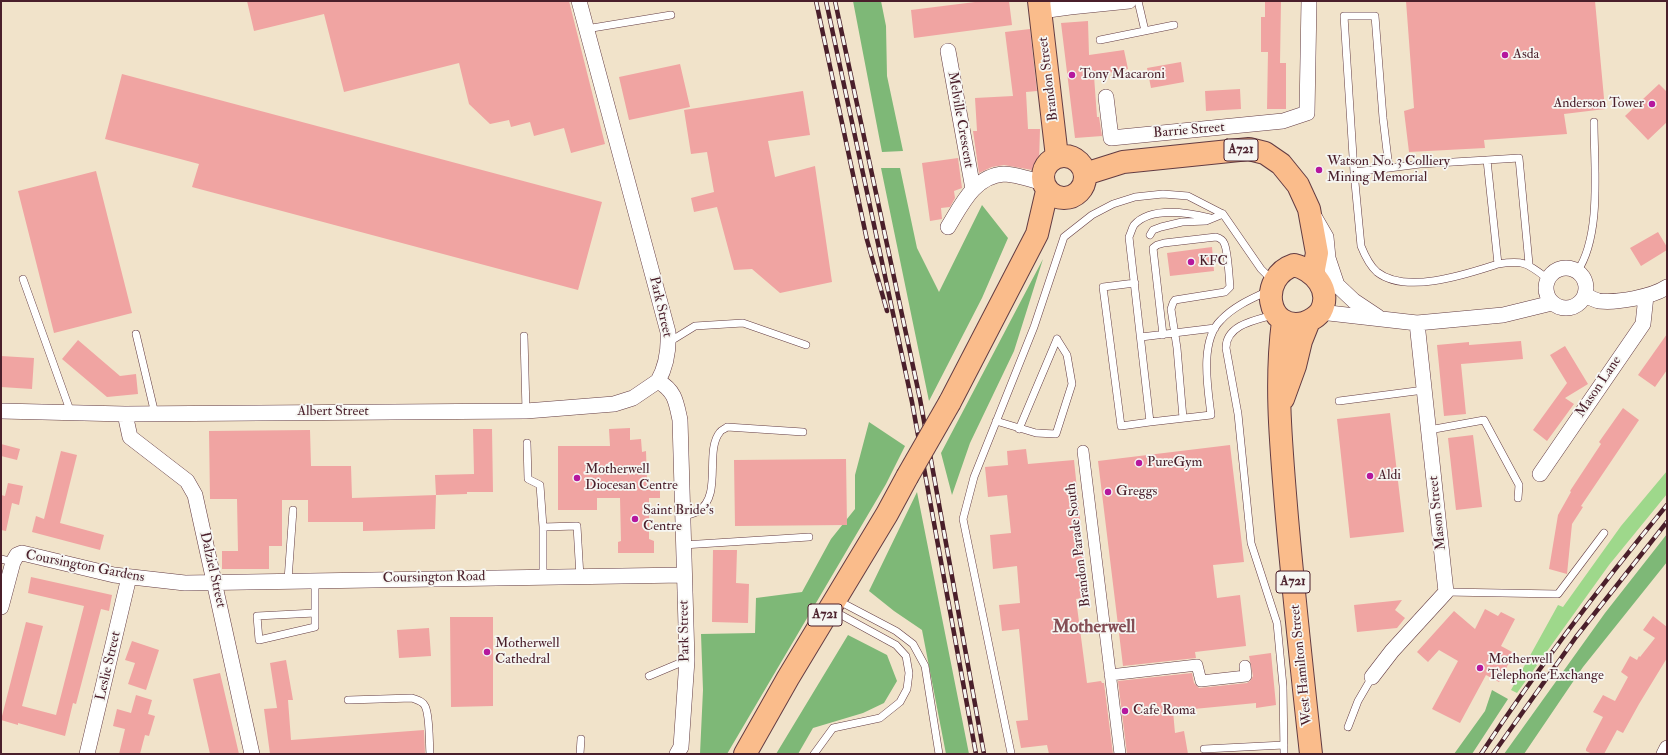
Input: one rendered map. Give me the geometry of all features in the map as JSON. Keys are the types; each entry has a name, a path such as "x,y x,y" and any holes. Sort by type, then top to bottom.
{"main road":[{"name":"Brandon Street","path":"1040,6 1057,157"},
{"name":"A721","path":"745,754 832,604 887,514 950,402 1037,234 1081,191 1085,182 1085,174 1123,162 1249,149 1265,153 1281,164 1298,185 1310,219"},
{"path":"1057,157 1071,157 1077,160 1082,166 1085,174"},
{"name":"A721","path":"1037,234 1045,187 1042,175 1044,168 1052,159 1057,157"},
{"path":"1045,187 1059,198 1075,196"},
{"path":"1273,285 1279,273 1286,268 1304,270 1310,219"},
{"name":"A721","path":"1304,270 1323,288 1323,303 1315,317"},
{"name":"A721","path":"1273,285 1270,295 1279,317"},
{"path":"1279,317 1295,325 1315,317"},
{"name":"West Hamilton Street","path":"1279,317 1279,409 1290,552 1311,754"},
{"name":"West Hamilton Street","path":"1279,409 1296,366 1301,341 1315,317"}],"street":[{"name":"Park Street","path":"579,1 666,324 668,350 665,368 658,381 669,388 676,403 680,420 687,660 681,747 677,754"},
{"path":"1040,6 1070,7 1129,1"},
{"name":"Barrie Street","path":"1106,97 1111,138 1283,121 1307,113 1309,1"},
{"name":"Melville Crescent","path":"948,51 973,189"},
{"path":"948,227 973,189 978,184 992,177 1004,174 1045,187"},
{"path":"1310,219 1326,236 1328,258 1337,286 1354,301 1380,319"},
{"path":"1564,268 1571,269 1582,276 1585,282 1585,295 1576,306 1570,308 1557,307 1548,298 1546,292 1548,278 1552,273 1564,268"},
{"path":"1585,295 1598,301 1610,301 1646,296 1667,287"},
{"name":"Mason Lane","path":"1540,474 1643,324 1646,296"},
{"path":"1315,317 1380,319 1417,323 1503,315 1552,303"},
{"name":"Mason Street","path":"1417,323 1446,592"},
{"name":"Albert Street","path":"1,410 125,414 526,411 614,404 633,398 658,381"},
{"name":"Dalziel Street","path":"125,414 130,437 187,481 195,495 216,583 252,754"},
{"name":"Brandon Parade South","path":"1083,450 1120,754"},
{"name":"Coursington Gardens","path":"1,607 7,560 22,553 130,577 185,583"},
{"name":"Coursington Road","path":"185,583 684,574"},
{"name":"Leslie Street","path":"88,754 130,577"},
{"path":"1372,677 1392,651 1446,592"},
{"path":"1110,675 1197,665 1200,681 1246,676 1245,666"},
{"path":"1664,754 1667,748"}],"lane":[{"path":"1138,1 1145,31"},
{"path":"586,29 671,15"},
{"path":"1390,168 1383,118 1375,16 1344,16 1354,172 1361,246 1365,256 1378,272 1388,278 1408,282 1446,279 1498,264 1513,262 1529,264 1548,278"},
{"path":"1100,40 1174,25"},
{"path":"1577,272 1585,260 1593,229 1594,122"},
{"path":"1354,172 1420,164 1519,158 1529,264"},
{"path":"1487,160 1498,264"},
{"path":"1012,753 963,519 974,477 1034,327 1064,237 1092,215 1113,204 1136,197 1163,194 1188,196 1223,214 1273,285 1242,303 1220,320 1215,328 1208,346 1206,370 1211,415 1121,426 1103,286 1135,283"},
{"path":"1150,422 1129,237 1134,226 1143,219 1156,214 1187,213 1210,218"},
{"path":"1150,235 1153,230 1161,227 1182,222 1206,221 1210,218 1223,214"},
{"path":"1163,335 1153,248 1164,243 1216,237 1220,239 1224,243 1230,287 1225,292 1176,300 1171,309 1183,418"},
{"path":"23,279 71,413"},
{"path":"1279,317 1239,326 1229,335 1226,341 1226,348 1238,414 1251,543 1277,622 1283,686 1284,754"},
{"path":"668,342 695,326 743,323 806,345"},
{"path":"1141,337 1215,328"},
{"path":"136,334 155,414"},
{"path":"524,336 526,411"},
{"path":"996,421 1019,429 1036,433 1056,434 1072,384 1067,355 1056,339 1019,429"},
{"path":"1339,401 1424,390"},
{"path":"1429,430 1484,420 1518,485 1518,498"},
{"path":"682,516 697,512 710,494 716,442 720,432 727,427 803,432"},
{"path":"527,442 528,479 540,485 543,527 543,576"},
{"path":"288,580 293,510"},
{"path":"543,527 577,526 580,576"},
{"path":"1446,592 1558,594 1604,533"},
{"path":"683,545 809,537"},
{"path":"315,580 315,612 314,627 259,640 257,616 315,612"},
{"path":"814,754 833,728 880,718 900,702 907,689 909,673 906,656 896,645 832,604"},
{"path":"832,604 896,631 913,644 925,666 938,754"},
{"path":"649,676 687,660"},
{"path":"1348,727 1358,701 1372,677"},
{"path":"348,700 412,698 420,701 425,706 427,712 430,754"},
{"path":"580,754 581,739"},
{"path":"1204,749 1284,745"}],"green space":[{"path":"853,1 881,1 886,26 887,76 903,151 882,152"},
{"path":"881,168 900,168 917,248 939,292 982,205 1008,238 982,298 929,401"},
{"path":"1043,259 1014,351 970,443 952,495 941,453"},
{"path":"869,422 905,446 886,484 727,754 700,754 703,690 701,634 755,633 756,598 802,592 831,539 855,509 855,475"},
{"path":"1667,471 1667,494 1609,565 1517,693 1511,690 1558,605 1563,607 1621,526"},
{"path":"917,492 969,754 946,754 922,630 894,611 869,591"},
{"path":"1667,534 1667,562 1583,667 1524,754 1504,754 1605,613"},
{"path":"848,635 887,655 897,681 884,703 863,713 813,728 798,754 776,754"},
{"path":"1492,690 1508,699 1472,754 1454,754 1485,711"}],"building":[{"path":"247,1 569,1 605,144 571,153 564,128 534,136 530,122 511,127 509,120 490,124 469,104 459,63 344,92 324,14 254,31"},
{"path":"983,1 1009,1 1012,25 914,38 911,10"},
{"path":"1265,1 1281,1 1280,63 1286,63 1286,109 1267,109 1268,52 1261,52 1261,17 1265,17"},
{"name":"Asda","path":"1406,1 1595,1 1605,109 1564,114 1567,134 1484,140 1485,148 1409,152 1404,111 1414,108"},
{"path":"1088,21 1089,55 1124,50 1128,69 1094,76 1097,117 1099,117 1102,136 1075,138 1061,23"},
{"path":"1030,29 1037,91 1026,92 1028,129 1040,129 1039,163 1032,170 1004,165 992,167 979,173 973,131 977,131 975,98 1013,96 1005,32"},
{"path":"1181,62 1184,82 1151,88 1147,68"},
{"path":"680,64 690,107 629,120 619,77"},
{"path":"122,74 602,202 578,290 192,187 199,164 105,139"},
{"name":"Anderson Tower","path":"1659,84 1667,92 1667,122 1648,140 1625,116"},
{"path":"1240,89 1241,109 1206,111 1205,91"},
{"path":"803,91 810,135 768,141 775,177 815,166 832,282 780,293 752,269 734,270 717,207 694,212 691,198 714,192 707,152 691,154 684,110"},
{"path":"958,158 962,188 954,191 955,198 950,207 941,208 942,219 930,221 922,163"},
{"path":"96,171 132,313 54,333 18,191"},
{"path":"1658,232 1667,247 1667,250 1641,266 1630,248"},
{"name":"KFC","path":"1212,247 1214,271 1170,276 1167,253"},
{"path":"1667,334 1667,370 1655,387 1638,375"},
{"path":"78,340 120,376 136,374 138,394 107,397 62,359"},
{"path":"1521,341 1523,359 1461,364 1466,414 1444,416 1437,345 1469,342 1469,345"},
{"path":"1565,346 1588,384 1565,398 1574,404 1547,441 1533,430 1567,383 1550,355"},
{"path":"1,356 34,358 32,389 1,387"},
{"path":"1623,408 1639,420 1581,506 1583,507 1572,524 1567,574 1549,569 1558,515 1571,492 1570,491 1601,444 1599,442"},
{"name":"Aldi","path":"1390,413 1404,532 1350,538 1337,419"},
{"path":"630,428 630,440 641,439 642,452 646,451 647,481 650,481 650,486 660,486 660,498 649,498 649,539 654,541 654,553 618,553 618,542 621,541 620,498 597,498 597,510 558,510 558,446 610,446 609,429"},
{"path":"473,429 492,429 493,492 467,492 467,494 436,495 435,475 474,474"},
{"path":"310,430 311,466 351,466 352,498 436,495 435,529 363,531 363,522 308,522 308,500 282,500 282,546 269,546 269,569 222,569 222,551 238,551 237,499 210,499 209,431"},
{"path":"1473,435 1482,507 1456,510 1448,438"},
{"path":"1,444 20,449 17,460 1,456"},
{"path":"1230,445 1244,562 1213,565 1217,598 1240,595 1246,646 1195,652 1196,658 1123,666 1098,461"},
{"path":"1026,449 1028,464 1074,460 1088,597 1076,599 1087,683 1101,681 1104,683 1113,754 1049,754 1047,745 1021,748 1016,721 1028,720 1019,629 1002,631 999,605 1020,603 1017,566 993,569 990,535 1011,533 1007,495 988,497 985,467 1008,465 1007,451"},
{"path":"61,451 77,455 60,523 104,535 100,550 32,532 36,516 44,519"},
{"path":"846,459 847,525 735,526 734,460"},
{"path":"8,483 23,486 19,505 12,503 6,531 1,530 1,495 5,496"},
{"path":"713,550 737,550 736,583 749,584 748,623 712,622"},
{"path":"31,577 112,595 109,611 101,609 76,704 73,703 65,736 18,723 18,725 1,720 26,622 43,626 22,706 56,715 84,606 28,593"},
{"path":"1402,600 1395,610 1405,618 1397,628 1357,632 1354,605"},
{"name":"Motherwell Telephone Exchange","path":"1485,609 1498,616 1501,612 1515,619 1501,646 1514,653 1499,682 1486,675 1460,723 1432,709 1458,661 1439,650 1428,662 1417,652 1454,611 1475,629"},
{"path":"1653,616 1667,627 1667,658 1623,733 1617,730 1604,754 1592,754 1586,751 1586,749 1603,717 1593,712 1603,695 1615,701 1628,677 1621,672 1630,656 1637,660 1655,638 1643,630"},
{"path":"450,617 493,617 493,706 451,707"},
{"path":"429,628 431,656 399,658 397,630"},
{"path":"132,641 159,650 146,690 128,684 135,663 125,660"},
{"path":"1271,653 1276,705 1256,708 1256,703 1173,711 1175,733 1184,731 1188,754 1127,754 1118,681 1192,673 1194,683 1199,688 1247,683 1253,676 1249,656"},
{"path":"286,660 293,700 288,700 291,740 424,730 425,754 270,754 264,709 277,708 270,663"},
{"path":"220,673 239,754 210,754 193,679"},
{"path":"136,695 152,700 148,714 155,716 149,736 145,735 140,754 119,754 125,729 113,726 117,709 131,713"}],"railway":[{"path":"816,1 867,240 887,311"},
{"path":"826,1 912,402 976,754"},
{"path":"835,1 920,399 984,754"},
{"path":"1481,754 1571,627 1667,505"},
{"path":"1493,754 1576,637 1667,522"}],"place":[{"name":"Asda","path":"1505,55"},
{"name":"Tony Macaroni","path":"1072,75"},
{"name":"Anderson Tower","path":"1652,104"},
{"name":"Watson No. 3 Colliery Mining Memorial","path":"1319,170"},
{"name":"KFC","path":"1191,262"},
{"name":"PureGym","path":"1139,463"},
{"name":"Aldi","path":"1370,476"},
{"name":"Motherwell Diocesan Centre","path":"577,478"},
{"name":"Greggs","path":"1108,492"},
{"name":"Saint Bride's Centre","path":"635,519"},
{"name":"Motherwell Cathedral","path":"487,652"},
{"name":"Motherwell Telephone Exchange","path":"1480,668"},
{"name":"Cafe Roma","path":"1125,711"}],"district":[{"name":"Motherwell","path":"1094,628"}]}
